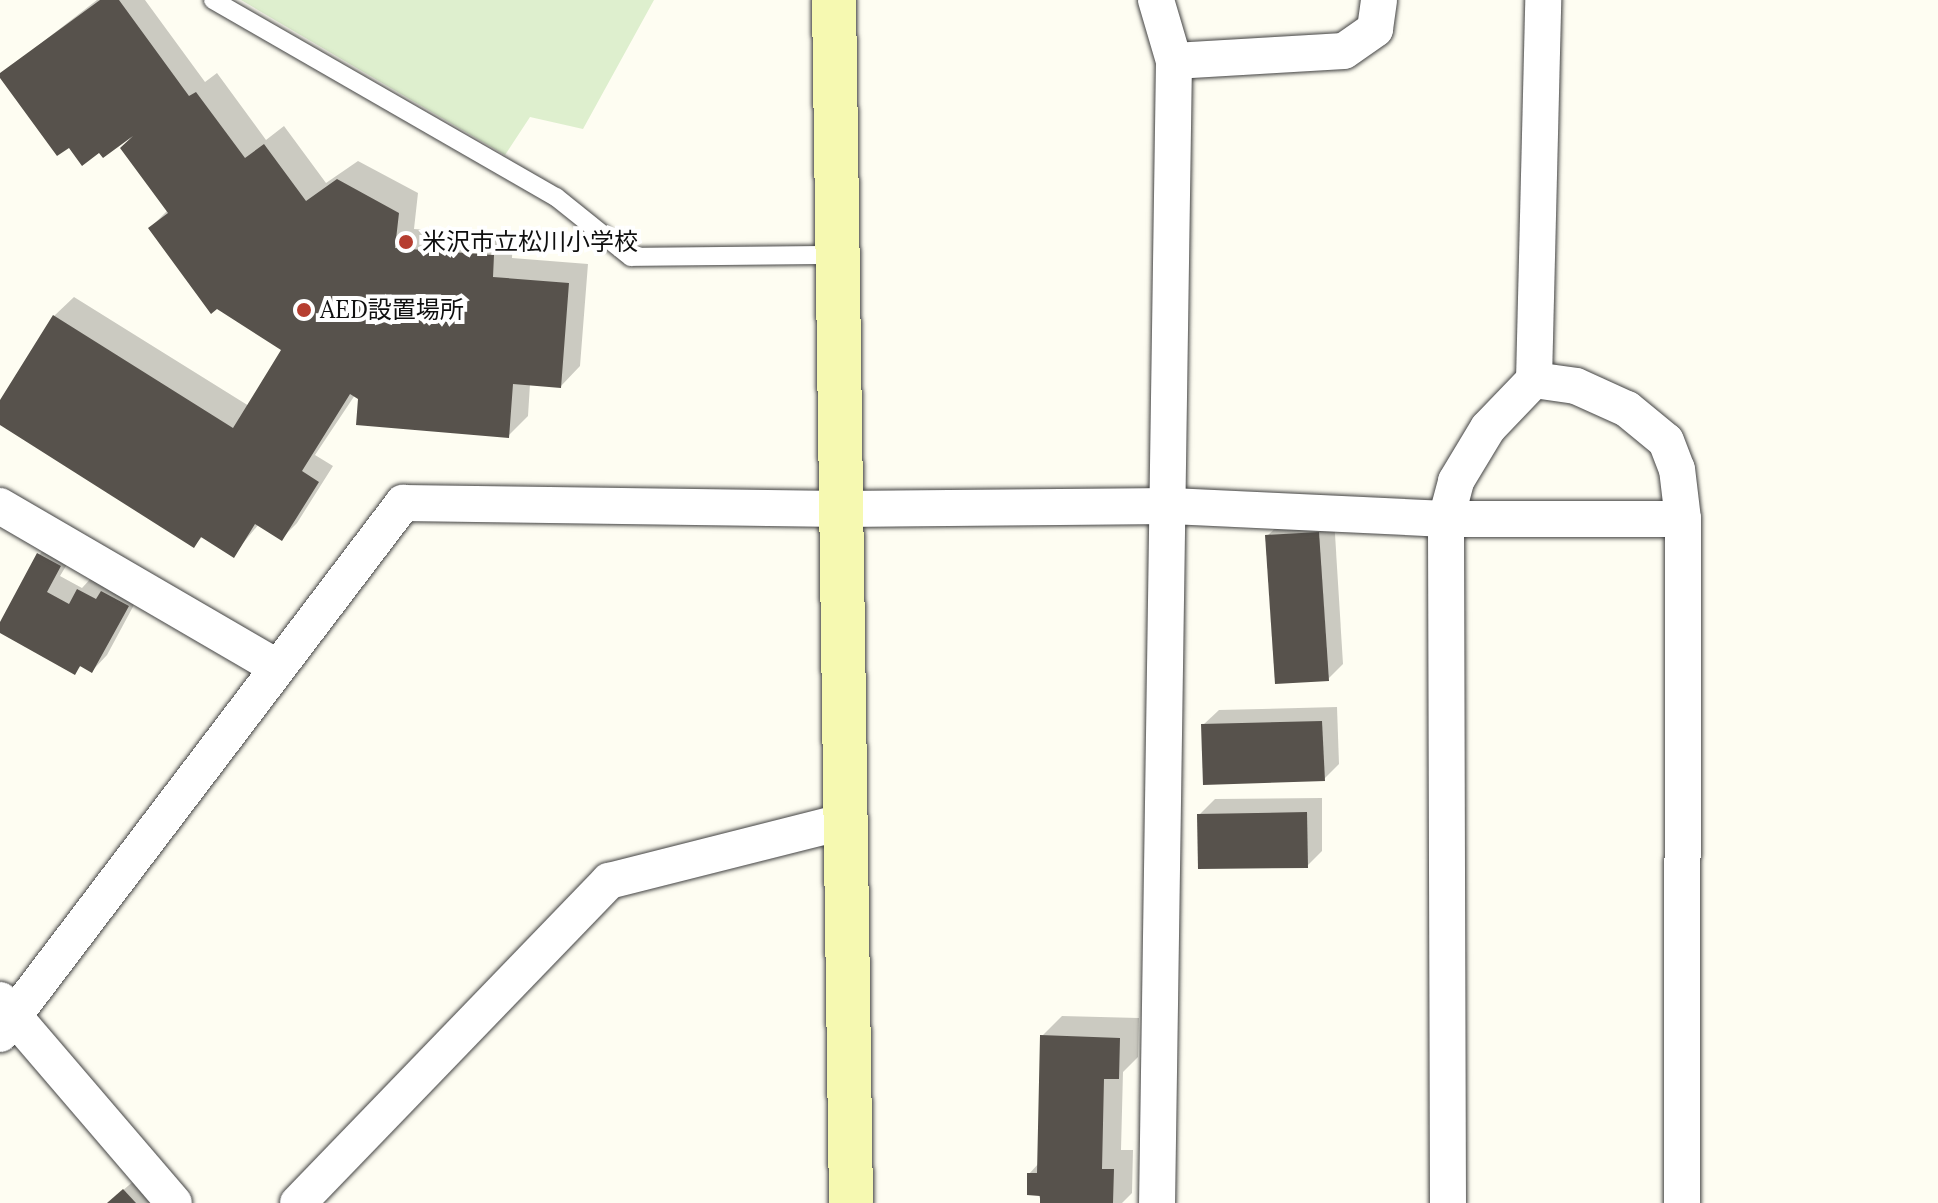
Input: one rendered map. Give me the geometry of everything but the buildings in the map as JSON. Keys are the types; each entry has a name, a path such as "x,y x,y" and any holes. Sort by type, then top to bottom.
{"street":[{"path":"834,0 851,1203"},
{"path":"1156,0 1174,61 1171,506 1157,1203"},
{"path":"1174,61 1344,51 1375,29 1379,0"},
{"path":"1448,1203 1446,519 1456,481 1480,441 1534,380 1543,0"},
{"path":"1534,380 1576,386 1614,403 1666,441 1677,469 1683,519 1682,1203"},
{"path":"174,1203 5,1016 403,503 841,509 1171,506 1446,519 1683,519"},
{"path":"0,506 277,667"},
{"path":"298,1203 609,881 846,821"}],"lane":[{"path":"213,0 556,197 631,257 838,255"}],"green space":[{"path":"241,0 654,0 583,129 530,117 505,155"}],"place":[{"name":"米沢市立松川小学校","path":"406,242"},
{"name":"AED設置場所","path":"304,310"}]}
